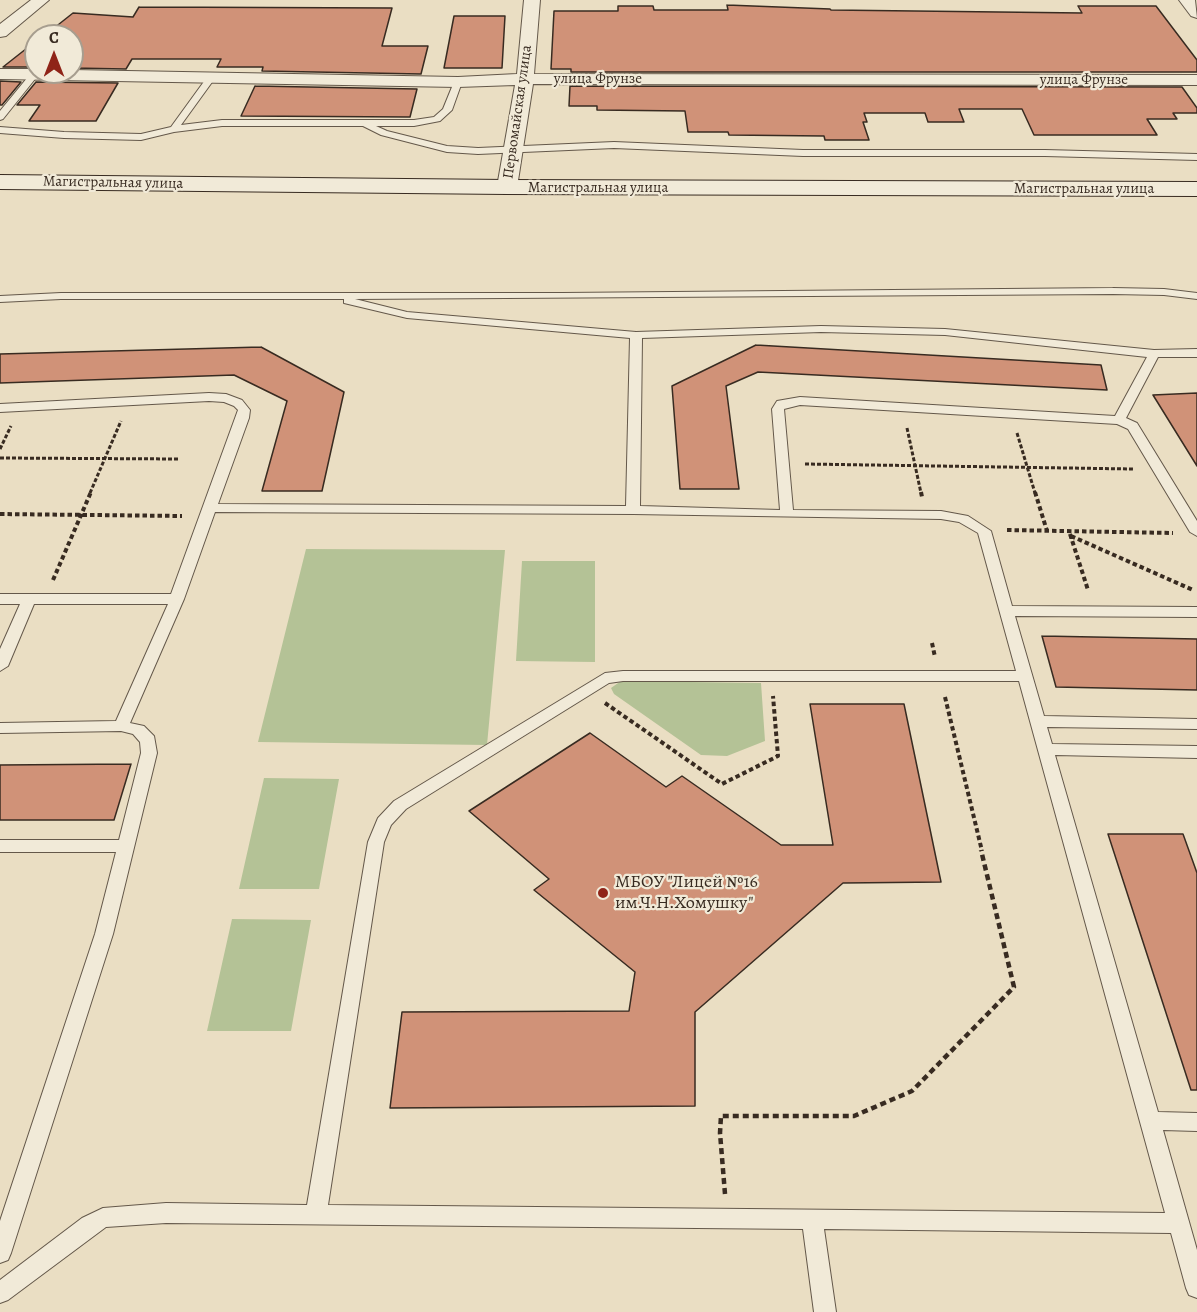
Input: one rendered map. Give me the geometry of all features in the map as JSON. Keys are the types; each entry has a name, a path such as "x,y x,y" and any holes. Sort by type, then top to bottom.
{"main road":[{"name":"Магистральная улица","path":"0,182 507,188 1197,189"},
{"name":"Магистральная улица","path":"0,196 1197,204"}],"street":[{"path":"0,32 41,0"},
{"name":"Первомайская улица","path":"507,188 525,79 531,0"},
{"path":"1187,0 1197,13"},
{"name":"улица Фрунзе","path":"0,74 24,74"},
{"name":"улица Фрунзе","path":"84,75 458,82 525,79 1197,80"}],"lane":[{"path":"174,129 211,78"},
{"path":"0,130 64,135 141,137 174,129 222,123 367,125 414,123 437,119 447,110 458,82"},
{"path":"0,117 27,84"},
{"path":"367,125 384,133 447,149 512,151 614,145 803,153 1045,153 1197,157"},
{"path":"0,299 61,296 563,296 1113,291 1164,292 1197,296"},
{"path":"318,295 407,315 636,335 821,329 933,332 1154,354 1197,352"},
{"path":"633,510 636,335"},
{"path":"1119,420 1154,354"},
{"path":"0,408 209,397 226,398 238,403 244,410 210,512 177,599 121,726"},
{"path":"788,514 778,409 781,404 800,401 1119,420 1133,426 1197,532"},
{"path":"210,512 633,510 926,515 963,519 984,531 1197,1288"},
{"path":"0,599 177,599"},
{"path":"0,666 29,599"},
{"path":"1007,611 1197,612"},
{"path":"316,1215 376,842 384,822 400,805 605,678 623,676 1025,676"},
{"path":"1038,721 1197,724"},
{"path":"0,728 121,726 138,730 148,740 149,753 104,934 0,1253"},
{"path":"1045,749 1197,752"},
{"path":"0,846 126,846"},
{"path":"1150,1121 1197,1122"},
{"path":"0,1293 71,1236 103,1218 166,1213 1179,1223"},
{"path":"812,1219 825,1312"}],"path":[{"path":"45,599 129,401"},
{"path":"903,406 926,515"},
{"path":"1010,413 1047,531"},
{"path":"0,458 180,459"},
{"path":"783,464 1159,469"},
{"path":"0,514 210,512"},
{"path":"979,530 1070,533 1174,532"},
{"path":"1070,533 1197,592"},
{"path":"1070,533 1095,612"},
{"path":"727,1219 720,1133 721,1116 854,1116 912,1091 1014,987 932,643"},
{"path":"585,689 722,784 778,756 772,677"}],"green space":[{"path":"306,549 505,550 487,745 258,742"},
{"path":"522,561 595,561 595,662 516,661"},
{"path":"621,681 761,683 765,741 727,756 701,755 614,694 611,688"},
{"path":"264,778 339,779 319,889 239,889"},
{"path":"232,919 311,920 291,1031 207,1031"}],"building":[{"path":"727,5 831,10 1082,13 1078,6 1156,6 1197,60 1197,72 571,72 571,69 551,69 554,11 618,11 618,6 653,6 654,10 728,10"},
{"path":"139,7 392,8 382,46 428,46 421,74 262,71 263,67 217,67 221,59 132,59 126,69 84,68 84,24 59,24 73,13 133,17"},
{"path":"454,16 505,16 502,68 444,68"},
{"path":"24,50 24,67 3,67"},
{"path":"0,81 21,82 2,105 0,105"},
{"path":"118,83 96,121 29,121 40,105 17,105 34,84"},
{"path":"255,86 417,89 410,117 241,116"},
{"path":"570,86 1182,87 1197,108 1197,113 1173,113 1177,119 1147,119 1157,135 1034,135 1022,109 959,109 964,122 928,122 925,113 864,113 867,122 863,122 869,140 825,140 824,136 688,132 685,111 597,110 597,106 569,106"},
{"path":"756,345 1101,365 1107,390 758,372 726,386 739,489 680,489 672,386"},
{"path":"261,347 344,392 322,491 262,491 287,401 234,375 0,383 0,354"},
{"path":"1197,393 1197,466 1153,395"},
{"path":"1042,636 1197,639 1197,690 1056,687"},
{"path":"810,704 904,704 941,882 843,883 695,1012 695,1106 390,1108 402,1012 629,1011 635,972 534,890 549,879 469,811 590,733 666,787 682,776 781,845 833,845"},
{"path":"131,764 114,820 0,820 0,765"},
{"path":"1108,834 1183,834 1197,873 1197,1090 1191,1090"}],"place":[{"name":"МБОУ \"Лицей №16 им.Ч.Н.Хомушку\"","path":"603,893"}]}
